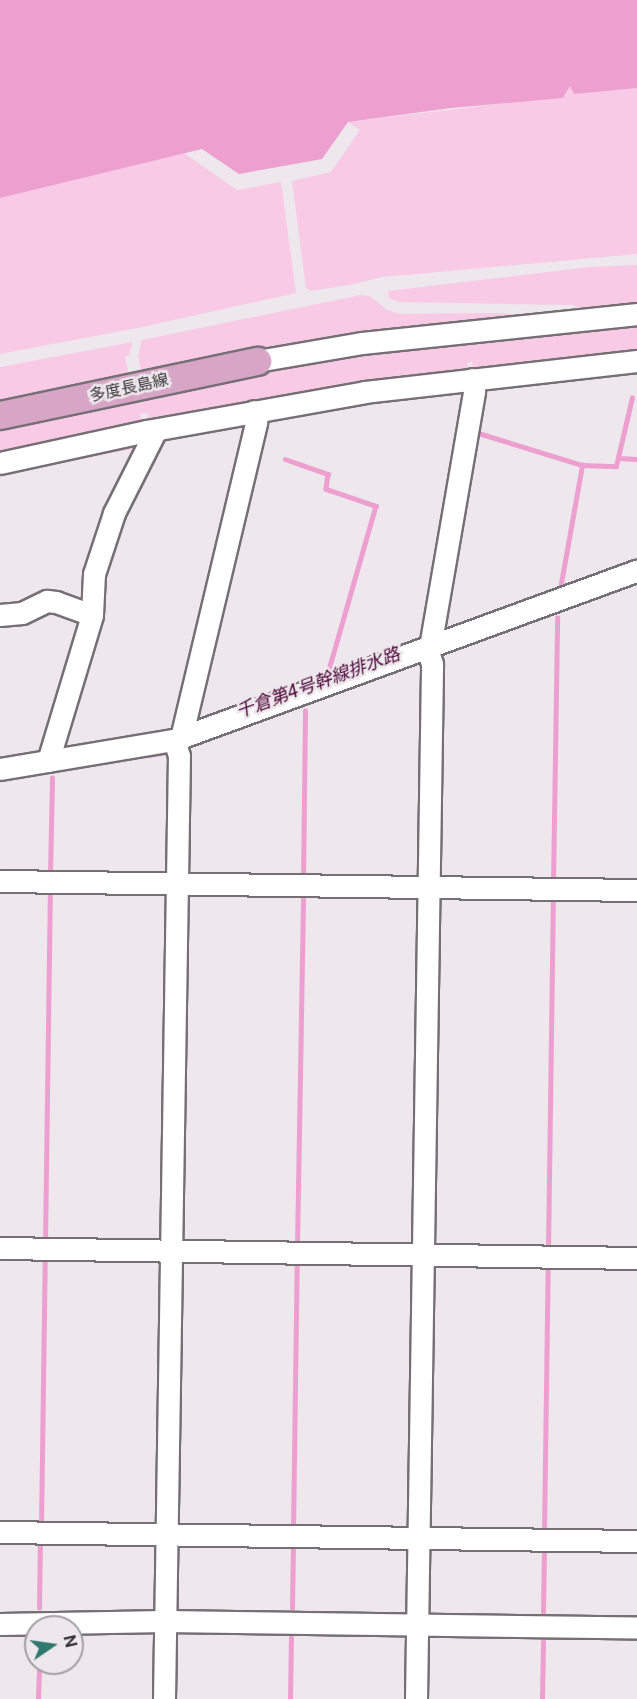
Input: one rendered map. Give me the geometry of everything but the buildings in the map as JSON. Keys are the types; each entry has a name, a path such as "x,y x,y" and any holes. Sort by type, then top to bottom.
{"main road":[{"name":"多度長島線","path":"0,415 257,361"}],"street":[{"path":"257,361 374,342 637,314"},
{"path":"0,463 253,411 365,392 637,361"},
{"path":"416,1699 428,887 429,653 474,392 472,379"},
{"path":"164,1699 177,883 177,744 256,422 253,411"},
{"path":"48,761 92,615 94,574 114,513 156,430"},
{"path":"0,769 177,744 429,653 637,571"},
{"path":"0,615 22,613 46,601 56,602 92,615"},
{"path":"0,881 637,890"},
{"path":"0,1248 637,1258"},
{"path":"0,1532 637,1541"},
{"path":"0,1624 165,1621 637,1628"}],"shaded area":[{"path":"0,0 637,0 637,88 574,94 570,86 563,98 451,108 348,122 322,159 239,174 202,149 0,198"},
{"path":"570,86 574,94 637,88 637,254 382,277 311,291 306,288 292,181 331,172 360,130 348,122 565,96"},
{"path":"184,153 237,190 281,182 296,293 142,327 0,354 0,198"},
{"path":"637,265 637,305 587,310 572,305 399,302 389,298 388,291 589,267"},
{"path":"361,295 370,296 387,310 400,314 495,313 545,316 142,376 138,355 142,340"},
{"path":"637,322 637,357 474,373 472,362 467,363 469,374 150,426 147,413 140,414 143,428 0,458 0,421 260,367 462,340 464,345 470,343 470,339"},
{"path":"133,342 129,355 125,357 130,379 0,406 0,367"},
{"path":"135,437 142,447 0,475 0,466"}],"waterway":[{"path":"560,589 582,465 616,466 632,398"},
{"path":"475,432 582,465"},
{"path":"619,458 637,459"},
{"path":"285,459 328,474 326,489 376,506 330,666 332,673"},
{"path":"553,883 557,618"},
{"path":"303,879 305,711"},
{"name":"千倉第4号幹線排水路","path":"148,755 172,751"},
{"path":"50,875 52,778"},
{"path":"45,1242 50,888"},
{"path":"297,1246 303,891"},
{"path":"548,1250 553,893"},
{"path":"41,1528 45,1255"},
{"path":"293,1530 297,1260"},
{"path":"544,1533 548,1263"},
{"path":"39,1608 40,1538"},
{"path":"292,1608 293,1541"},
{"path":"543,1612 544,1546"},
{"path":"290,1699 291,1638"},
{"path":"542,1699 543,1642"},
{"path":"38,1699 39,1675"}]}
